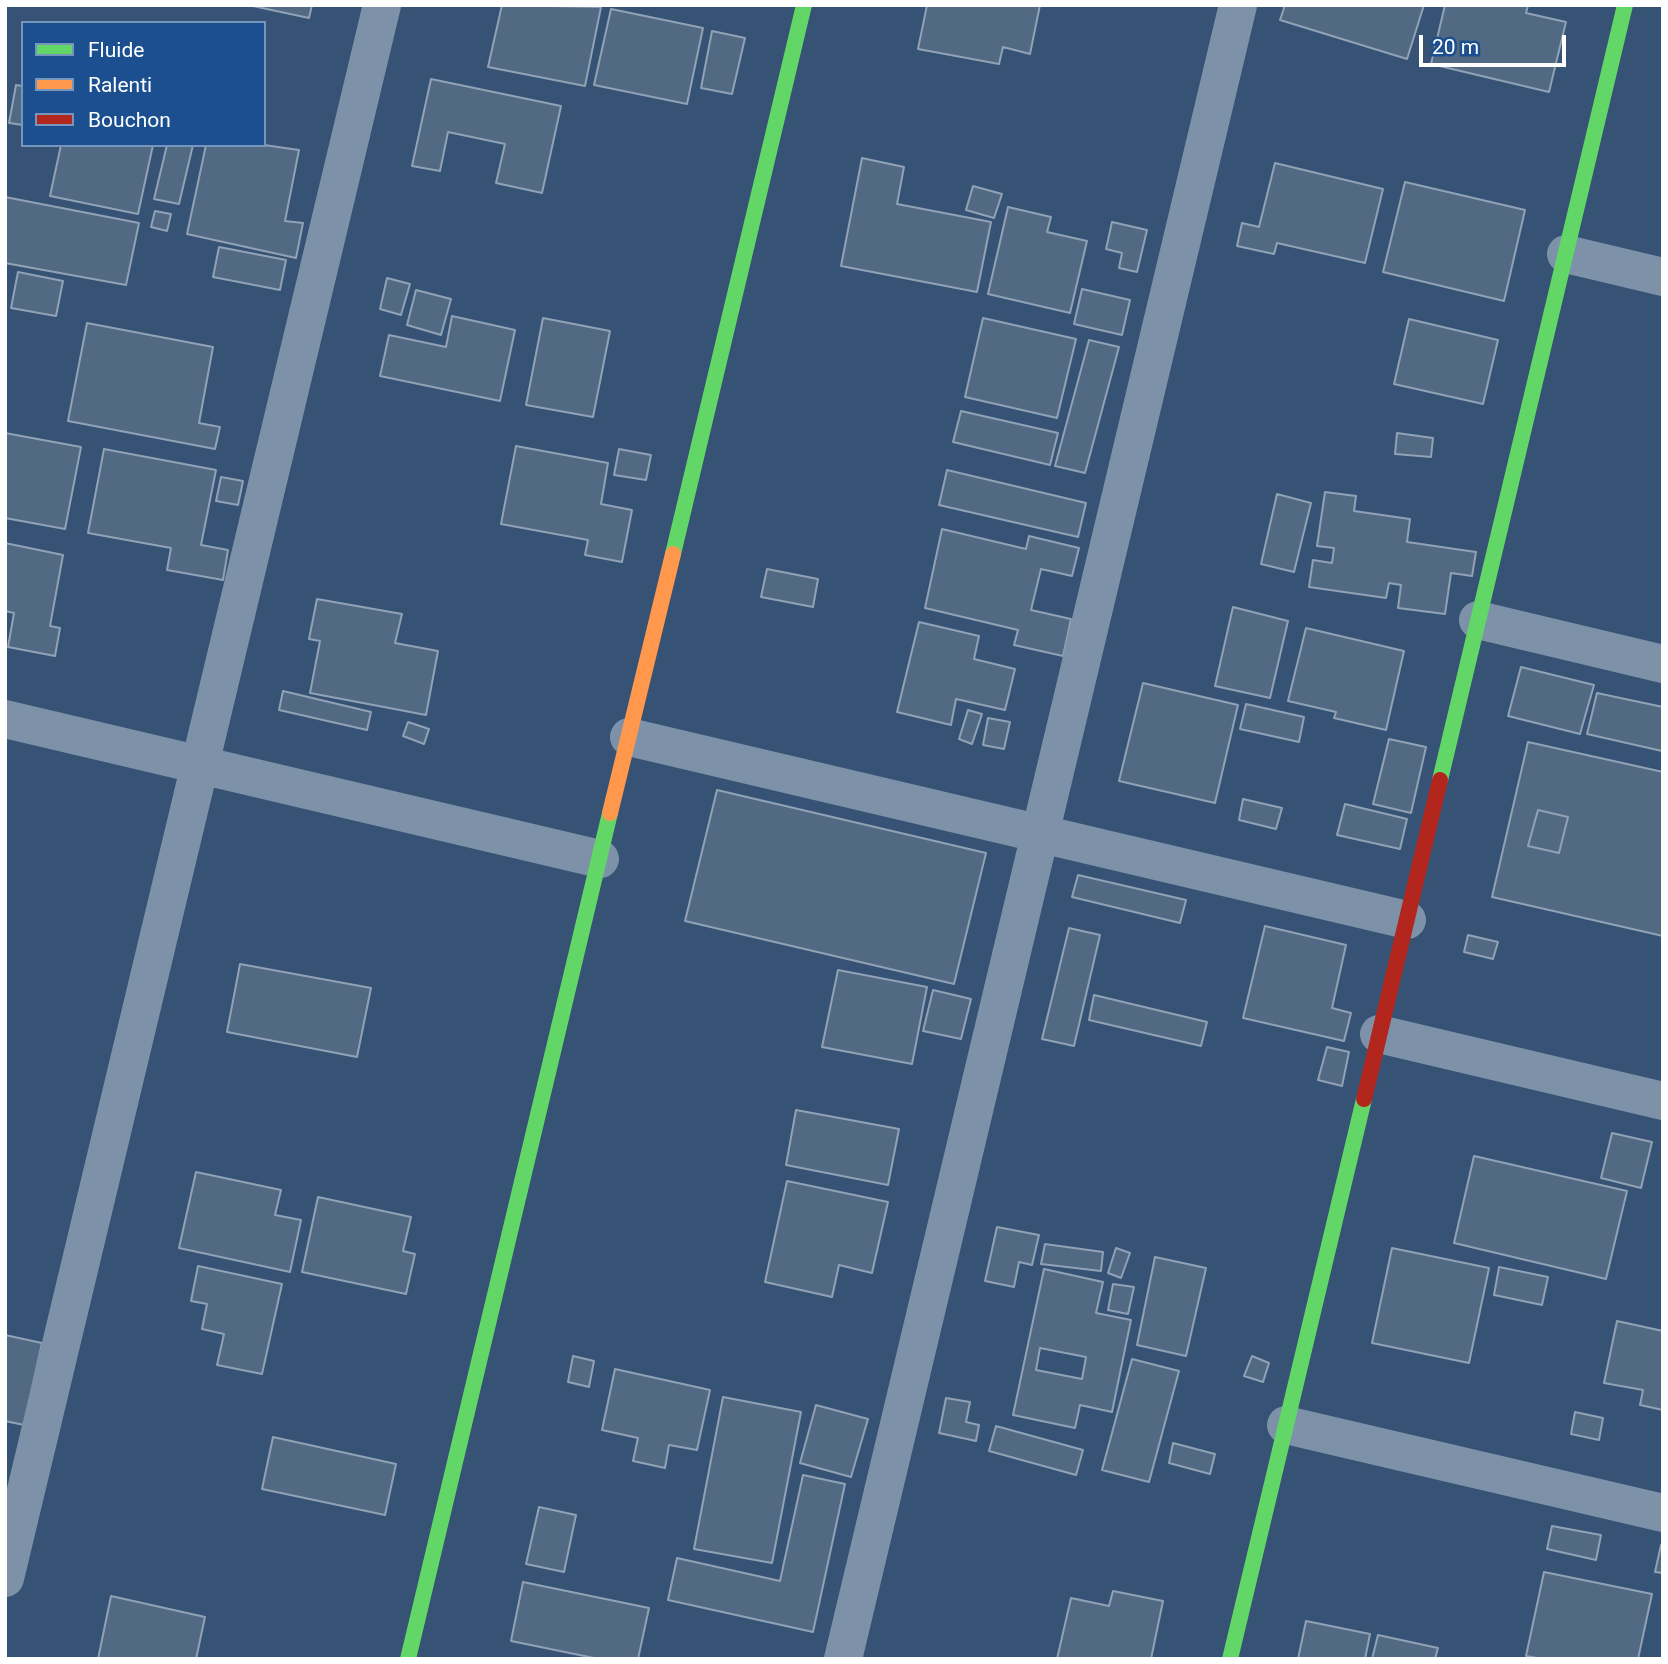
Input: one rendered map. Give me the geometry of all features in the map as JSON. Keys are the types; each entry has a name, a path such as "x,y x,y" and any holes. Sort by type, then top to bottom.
{"street":[{"path":"5,1578 382,5"},
{"path":"408,1659 804,5"},
{"path":"842,1659 1238,5"},
{"path":"1230,1659 1625,5"},
{"path":"1566,254 1663,277"},
{"path":"1478,620 1663,664"},
{"path":"5,719 600,859"},
{"path":"629,737 1407,920"},
{"path":"1379,1034 1663,1101"},
{"path":"1286,1425 1663,1513"}],"building":[{"path":"248,5 312,5 309,18"},
{"path":"502,5 601,7 585,86 488,67"},
{"path":"927,5 1040,5 1030,54 1003,47 999,64 918,49"},
{"path":"1285,5 1424,5 1407,59 1280,20"},
{"path":"1445,5 1528,5 1526,13 1566,22 1549,92 1431,64"},
{"path":"611,9 703,28 687,104 594,85"},
{"path":"712,31 745,38 732,94 701,88"},
{"path":"431,79 561,106 542,193 496,183 505,144 448,132 440,171 412,166"},
{"path":"16,85 21,86 21,125 9,123"},
{"path":"266,145 299,150 285,221 303,223 296,258 187,234 206,147"},
{"path":"61,147 153,147 138,214 50,196"},
{"path":"167,147 193,147 179,204 154,199"},
{"path":"862,158 904,167 897,204 991,222 977,292 841,266"},
{"path":"1275,163 1383,189 1365,263 1277,243 1274,254 1237,246 1242,223 1259,227"},
{"path":"1405,182 1525,210 1504,301 1383,272"},
{"path":"973,186 1002,194 994,218 966,210"},
{"path":"5,197 139,223 126,285 5,263"},
{"path":"1008,207 1051,217 1047,232 1087,241 1070,313 988,294"},
{"path":"155,211 171,214 167,231 151,227"},
{"path":"1112,222 1147,230 1137,272 1119,268 1122,253 1106,249"},
{"path":"219,247 286,260 280,290 213,277"},
{"path":"18,272 63,281 56,316 11,308"},
{"path":"387,278 410,284 401,315 380,309"},
{"path":"1082,289 1130,300 1122,335 1074,324"},
{"path":"416,290 451,299 441,335 407,325"},
{"path":"452,316 515,330 500,401 380,376 389,335 446,347"},
{"path":"543,318 610,331 593,417 526,405"},
{"path":"983,318 1076,339 1057,418 965,397"},
{"path":"1409,319 1498,340 1483,404 1394,384"},
{"path":"87,323 213,347 199,423 220,427 215,449 68,421"},
{"path":"1089,340 1119,347 1085,473 1055,466"},
{"path":"961,411 1058,433 1050,465 953,442"},
{"path":"5,433 81,447 65,529 5,518"},
{"path":"1397,433 1433,438 1431,457 1395,454"},
{"path":"516,446 608,463 601,504 632,510 622,562 585,555 588,540 501,524"},
{"path":"104,449 216,470 201,545 228,550 223,580 167,570 171,548 88,533"},
{"path":"619,449 651,455 646,480 614,475"},
{"path":"947,470 1086,503 1078,537 939,505"},
{"path":"221,477 243,481 238,505 216,501"},
{"path":"1325,492 1356,496 1354,511 1410,519 1407,542 1476,552 1472,576 1451,573 1445,614 1398,608 1401,585 1389,583 1386,598 1309,587 1313,560 1332,563 1334,548 1317,546"},
{"path":"1277,494 1311,503 1294,572 1261,564"},
{"path":"942,529 1026,549 1029,536 1079,548 1072,576 1041,569 1031,610 1071,619 1063,656 1014,645 1018,630 925,608"},
{"path":"5,543 63,555 50,626 60,628 55,656 8,647 14,613 5,611"},
{"path":"767,569 818,579 813,607 761,597"},
{"path":"317,599 402,614 395,643 438,651 426,715 310,693 320,641 309,639"},
{"path":"1233,607 1288,621 1270,698 1215,686"},
{"path":"919,622 979,636 974,659 1015,669 1005,710 956,699 951,725 897,712"},
{"path":"1306,628 1404,651 1386,730 1334,718 1336,712 1288,701"},
{"path":"1521,667 1594,685 1580,734 1508,716"},
{"path":"1143,683 1238,705 1215,803 1119,781"},
{"path":"283,691 371,712 367,730 279,710"},
{"path":"1597,693 1663,707 1662,751 1587,734"},
{"path":"1246,704 1304,717 1299,742 1240,729"},
{"path":"968,710 982,714 972,744 959,739"},
{"path":"988,718 1010,722 1004,749 983,745"},
{"path":"408,722 429,729 424,744 403,736"},
{"path":"1389,739 1426,747 1411,813 1373,804"},
{"path":"1528,742 1663,772 1663,936 1492,897","holes":["1538,810 1568,817 1559,853 1528,846"]},
{"path":"717,790 986,853 954,984 685,921"},
{"path":"1243,799 1282,808 1276,829 1239,820"},
{"path":"1345,804 1407,819 1400,849 1337,835"},
{"path":"1538,810 1568,817 1559,853 1528,846"},
{"path":"1078,875 1186,900 1180,923 1072,897"},
{"path":"1265,926 1346,945 1332,1008 1351,1013 1344,1041 1243,1018"},
{"path":"1069,928 1100,935 1074,1046 1042,1039"},
{"path":"1468,935 1498,942 1493,959 1464,952"},
{"path":"240,964 371,988 357,1057 227,1032"},
{"path":"838,970 927,987 912,1064 822,1047"},
{"path":"933,990 971,999 961,1039 923,1031"},
{"path":"1094,995 1207,1022 1201,1046 1089,1020"},
{"path":"1327,1047 1349,1052 1342,1086 1318,1080"},
{"path":"796,1110 899,1129 888,1185 786,1165"},
{"path":"1612,1133 1652,1142 1641,1188 1601,1178"},
{"path":"1474,1156 1627,1191 1606,1279 1454,1243"},
{"path":"196,1172 281,1190 275,1215 301,1220 290,1272 179,1248"},
{"path":"787,1181 888,1202 872,1273 839,1265 832,1297 765,1282"},
{"path":"318,1197 411,1217 403,1251 415,1254 406,1294 302,1272"},
{"path":"997,1227 1039,1235 1032,1265 1019,1262 1014,1287 985,1281"},
{"path":"1045,1244 1103,1252 1101,1271 1041,1264"},
{"path":"1116,1248 1130,1253 1121,1278 1108,1273"},
{"path":"1392,1248 1489,1268 1469,1363 1372,1343"},
{"path":"1155,1257 1206,1268 1186,1356 1137,1345"},
{"path":"198,1266 282,1284 262,1374 217,1365 224,1334 202,1329 207,1304 191,1301"},
{"path":"1499,1267 1548,1277 1542,1305 1494,1295"},
{"path":"1044,1269 1103,1282 1096,1313 1131,1320 1112,1412 1080,1405 1075,1428 1013,1415","holes":["1040,1348 1086,1357 1082,1379 1036,1370"]},
{"path":"1113,1284 1134,1287 1128,1314 1108,1310"},
{"path":"1617,1321 1663,1331 1663,1410 1640,1405 1643,1390 1604,1383"},
{"path":"5,1335 42,1343 24,1425 5,1421"},
{"path":"573,1356 594,1361 589,1387 568,1382"},
{"path":"1252,1356 1269,1363 1263,1382 1244,1376"},
{"path":"1132,1359 1179,1371 1149,1482 1102,1470"},
{"path":"615,1369 710,1390 697,1450 669,1445 665,1468 633,1461 638,1438 602,1430"},
{"path":"723,1397 801,1412 772,1563 694,1549"},
{"path":"946,1398 970,1402 966,1422 979,1425 976,1441 939,1433"},
{"path":"816,1405 868,1419 851,1477 800,1463"},
{"path":"1575,1412 1603,1418 1599,1440 1571,1434"},
{"path":"996,1426 1083,1450 1076,1475 989,1451"},
{"path":"273,1437 396,1464 385,1515 262,1489"},
{"path":"1173,1443 1215,1454 1210,1474 1169,1463"},
{"path":"803,1475 845,1484 813,1632 668,1600 677,1558 780,1581"},
{"path":"539,1507 576,1515 564,1572 526,1564"},
{"path":"1552,1526 1601,1535 1596,1560 1547,1549"},
{"path":"1663,1545 1663,1573 1655,1572"},
{"path":"1544,1572 1652,1594 1638,1659 1542,1659 1526,1656"},
{"path":"523,1582 649,1608 638,1659 599,1659 511,1641"},
{"path":"1113,1591 1163,1601 1151,1659 1057,1659 1071,1598 1109,1606"},
{"path":"111,1596 205,1617 196,1659 98,1659"},
{"path":"1306,1621 1370,1634 1365,1659 1298,1659"},
{"path":"1378,1635 1438,1648 1435,1659 1372,1659"}],"traffic: fast":[{"path":"673,554 804,5"},
{"path":"1440,780 1625,5"},
{"path":"408,1659 610,813"},
{"path":"1230,1659 1364,1099"}],"traffic: slow":[{"path":"610,813 673,554"}],"traffic: jam":[{"path":"1364,1099 1440,780"}]}
